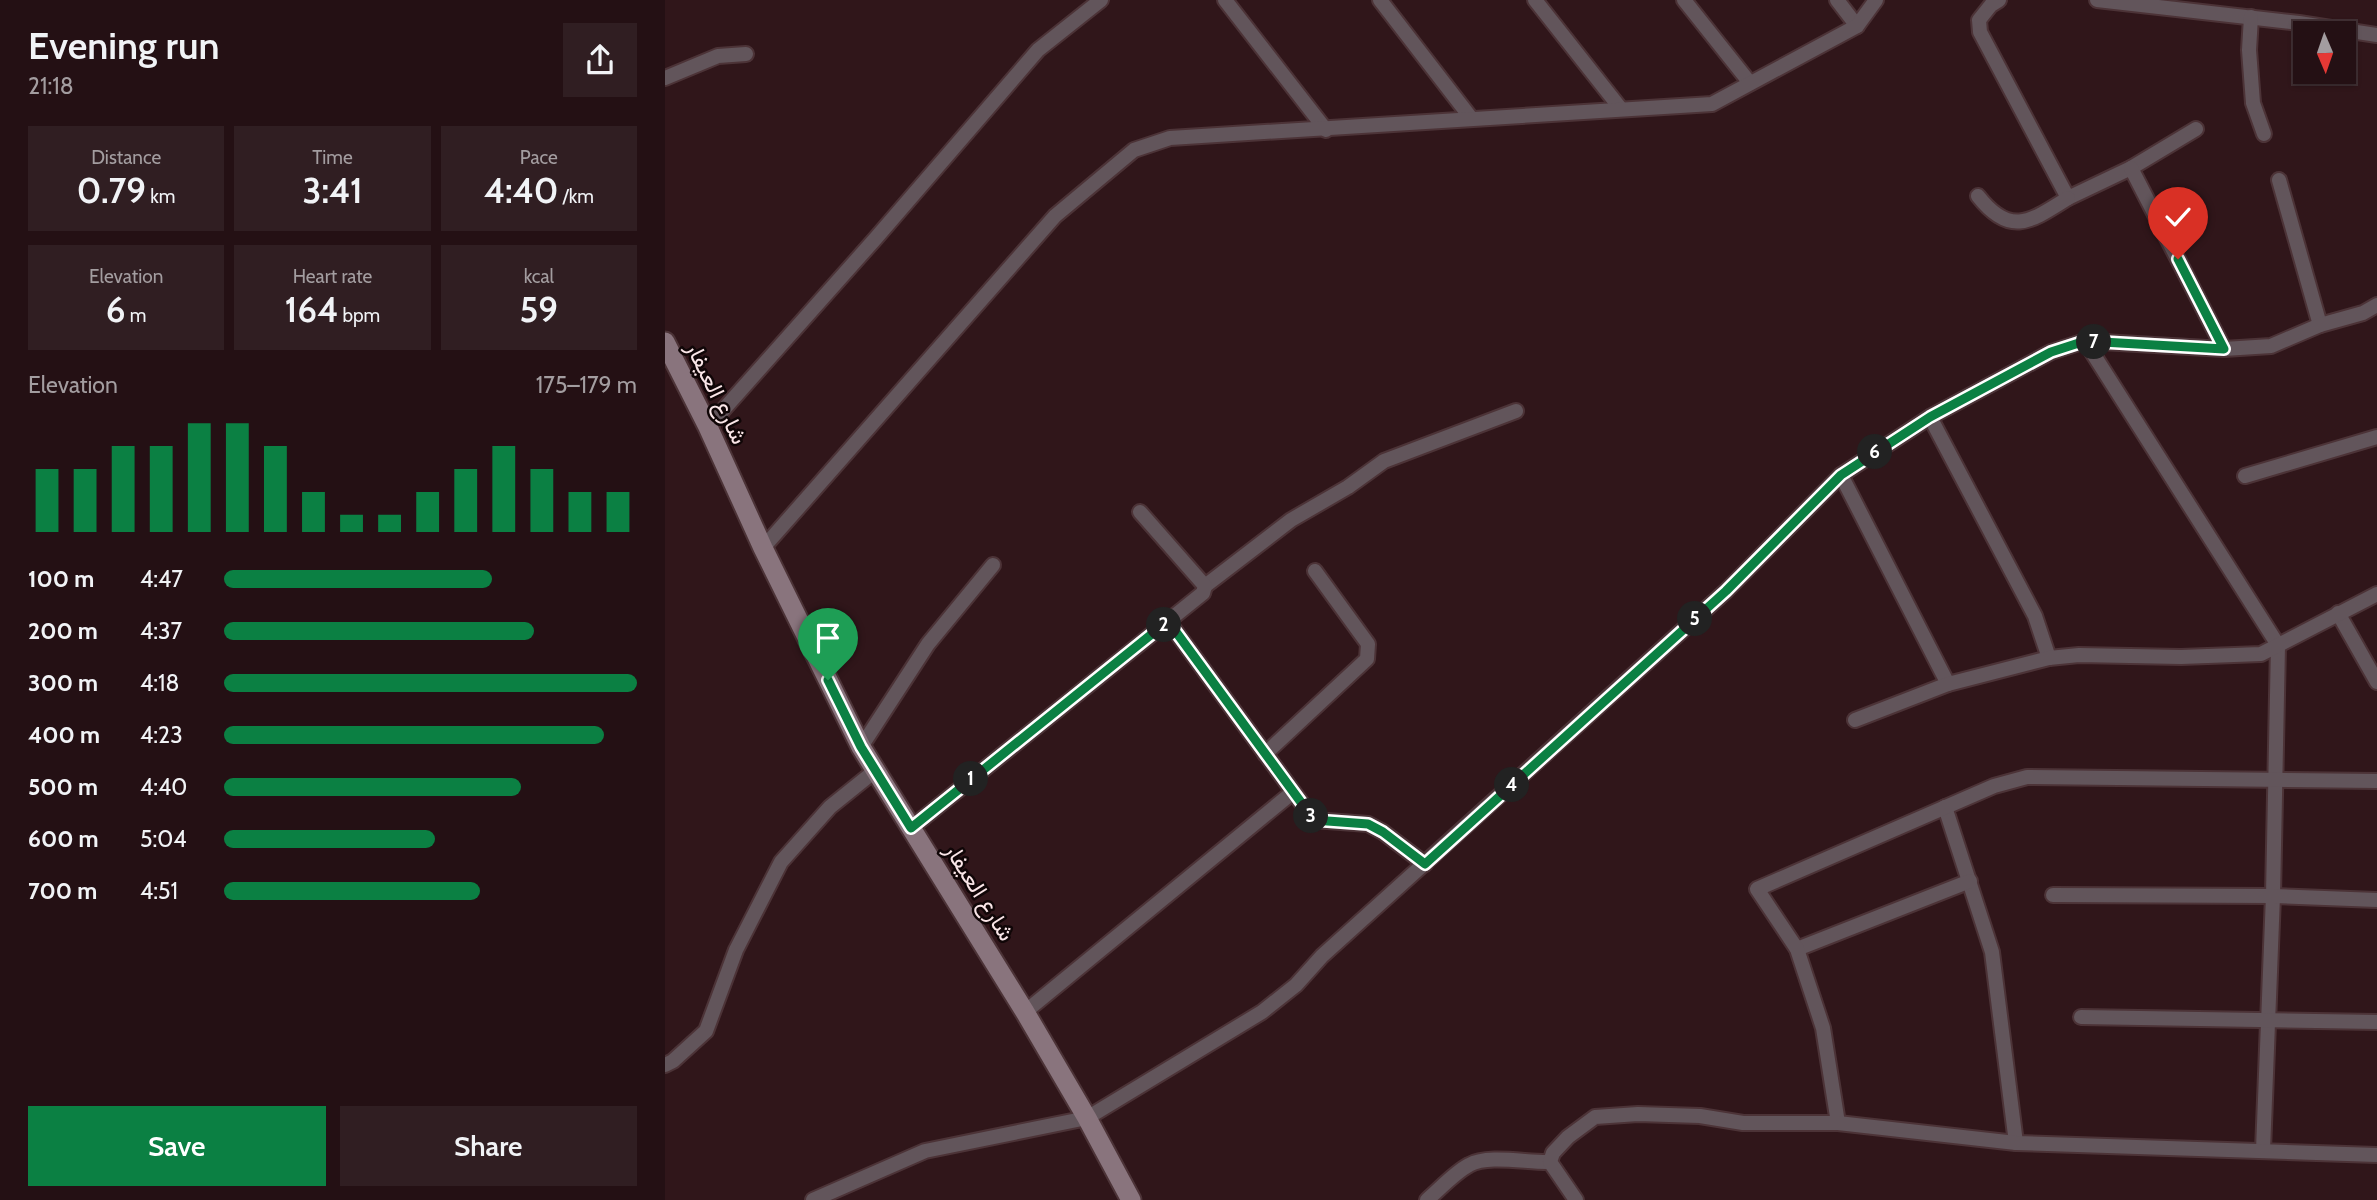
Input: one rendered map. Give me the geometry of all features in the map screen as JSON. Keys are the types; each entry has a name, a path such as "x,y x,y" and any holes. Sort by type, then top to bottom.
{"main road":[{"name":"شارع العيفار","path":"665,342 861,747 1025,1012 1131,1200"}],"street":[{"path":"708,427 885,228 1038,50 1101,0"},
{"path":"1225,0 1326,130"},
{"path":"1380,0 1471,118"},
{"path":"1535,0 1621,109"},
{"path":"1684,0 1750,83"},
{"path":"1837,0 1857,26"},
{"path":"763,548 1055,216 1134,150 1170,138 1712,104 1857,26 1876,0"},
{"path":"1999,0 1991,5 1979,20 1980,32 2068,198"},
{"path":"2097,0 2215,7 2251,18 2377,36"},
{"path":"2251,18 2249,50 2253,103 2264,134"},
{"path":"665,78 718,56 746,54"},
{"path":"1978,196 1987,209 2004,221 2024,221 2045,213 2068,198 2131,168 2196,129"},
{"path":"2131,168 2224,349"},
{"path":"2279,180 2320,326"},
{"path":"813,1200 925,1151 1087,1118 1262,1012 1296,985 1322,956 1726,591 1841,475 1930,417 2051,352 2085,341 2224,349 2271,346 2320,326 2363,313 2377,305"},
{"path":"2085,341 2278,645 2273,896 2266,1019 2263,1150"},
{"path":"911,828 1203,593 1205,586 1291,520 1320,505 1384,461 1516,411"},
{"path":"1930,417 2035,616 2049,658"},
{"path":"2245,476 2377,437"},
{"path":"1841,475 1948,684"},
{"path":"1140,512 1205,586"},
{"path":"861,747 928,644 993,565"},
{"path":"1265,754 1367,659 1368,644 1315,571"},
{"path":"1855,720 1948,684 2049,658 2079,655 2181,657 2261,654 2377,594"},
{"path":"2338,613 2377,682"},
{"path":"1168,621 1314,820 1368,824 1425,864"},
{"path":"665,1065 706,1031 736,950 781,862 830,807 876,770"},
{"path":"1838,1123 1823,1028 1797,948 1757,889 1994,786 2027,777 2275,782 2377,781"},
{"path":"1025,1012 1293,792"},
{"path":"1945,807 1992,952 2015,1143"},
{"path":"1797,948 1970,881"},
{"path":"2053,895 2273,896 2377,900"},
{"path":"2081,1017 2377,1022"},
{"path":"1550,1162 1553,1153 1568,1137 1595,1116 1667,1114 1742,1123 1838,1123 2015,1143 2377,1155"},
{"path":"1427,1200 1470,1164 1497,1159 1529,1163 1550,1162"},
{"path":"1550,1162 1576,1200"}],"route":[{"path":"828,680 861,747 911,828 1168,621 1314,820 1368,824 1425,864 1726,591 1841,475 1930,417 2051,352 2085,341 2224,349 2178,259"}]}
